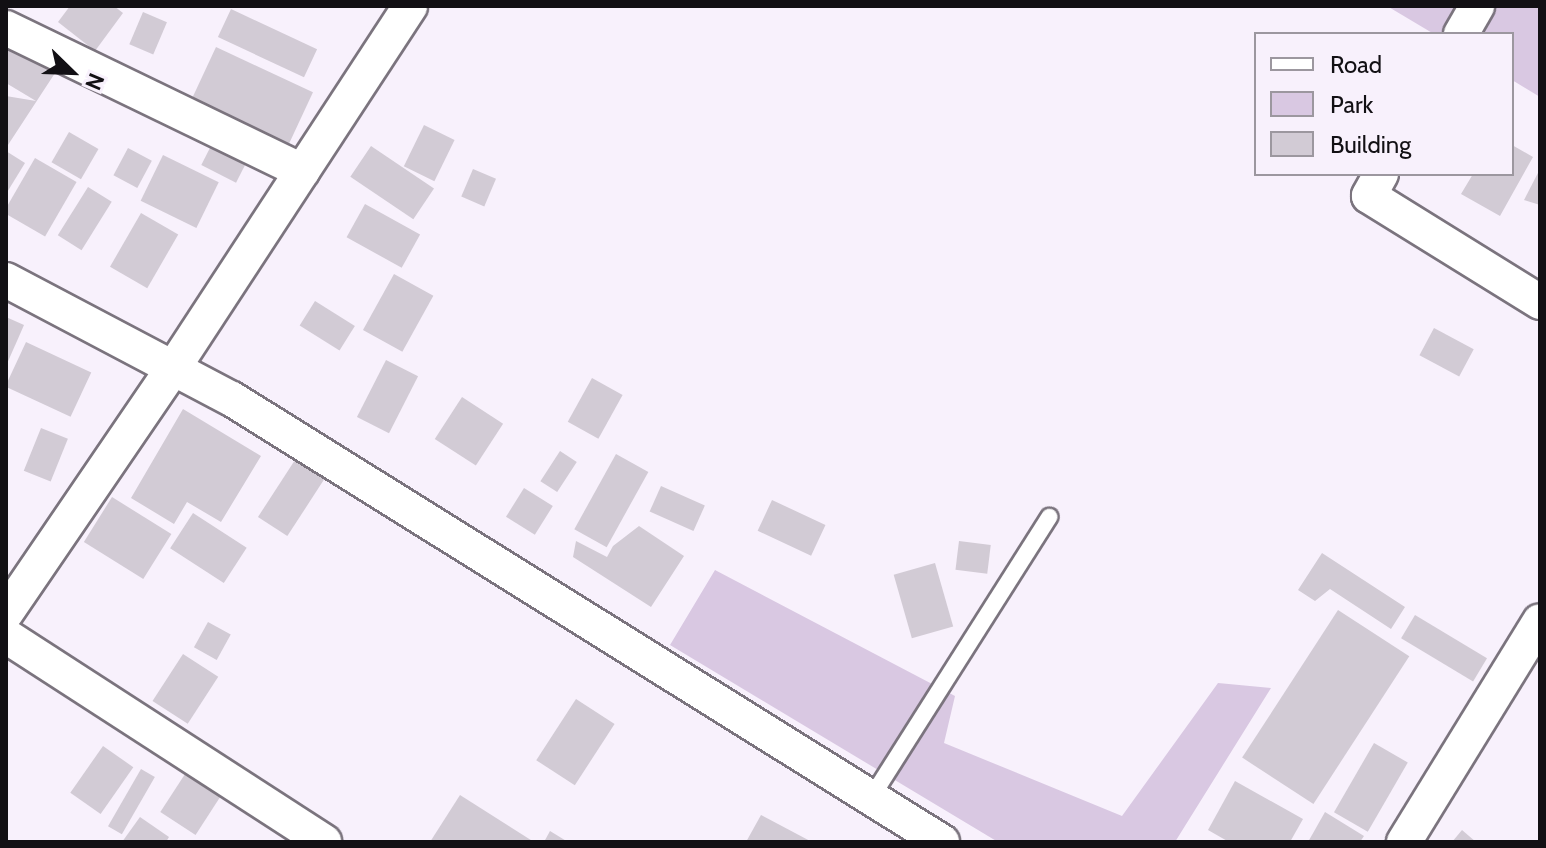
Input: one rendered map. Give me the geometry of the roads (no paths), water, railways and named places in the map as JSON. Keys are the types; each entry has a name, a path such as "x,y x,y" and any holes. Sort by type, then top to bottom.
{"street":[{"path":"6,613 174,367 410,6"},
{"path":"1462,32 1477,6"},
{"path":"6,28 302,171"},
{"path":"1380,176 1369,196 1540,302"},
{"path":"6,280 232,399 871,798 901,831 942,842"},
{"path":"1404,842 1540,621"},
{"path":"6,636 324,842"}],"lane":[{"path":"871,798 1049,517"}]}
